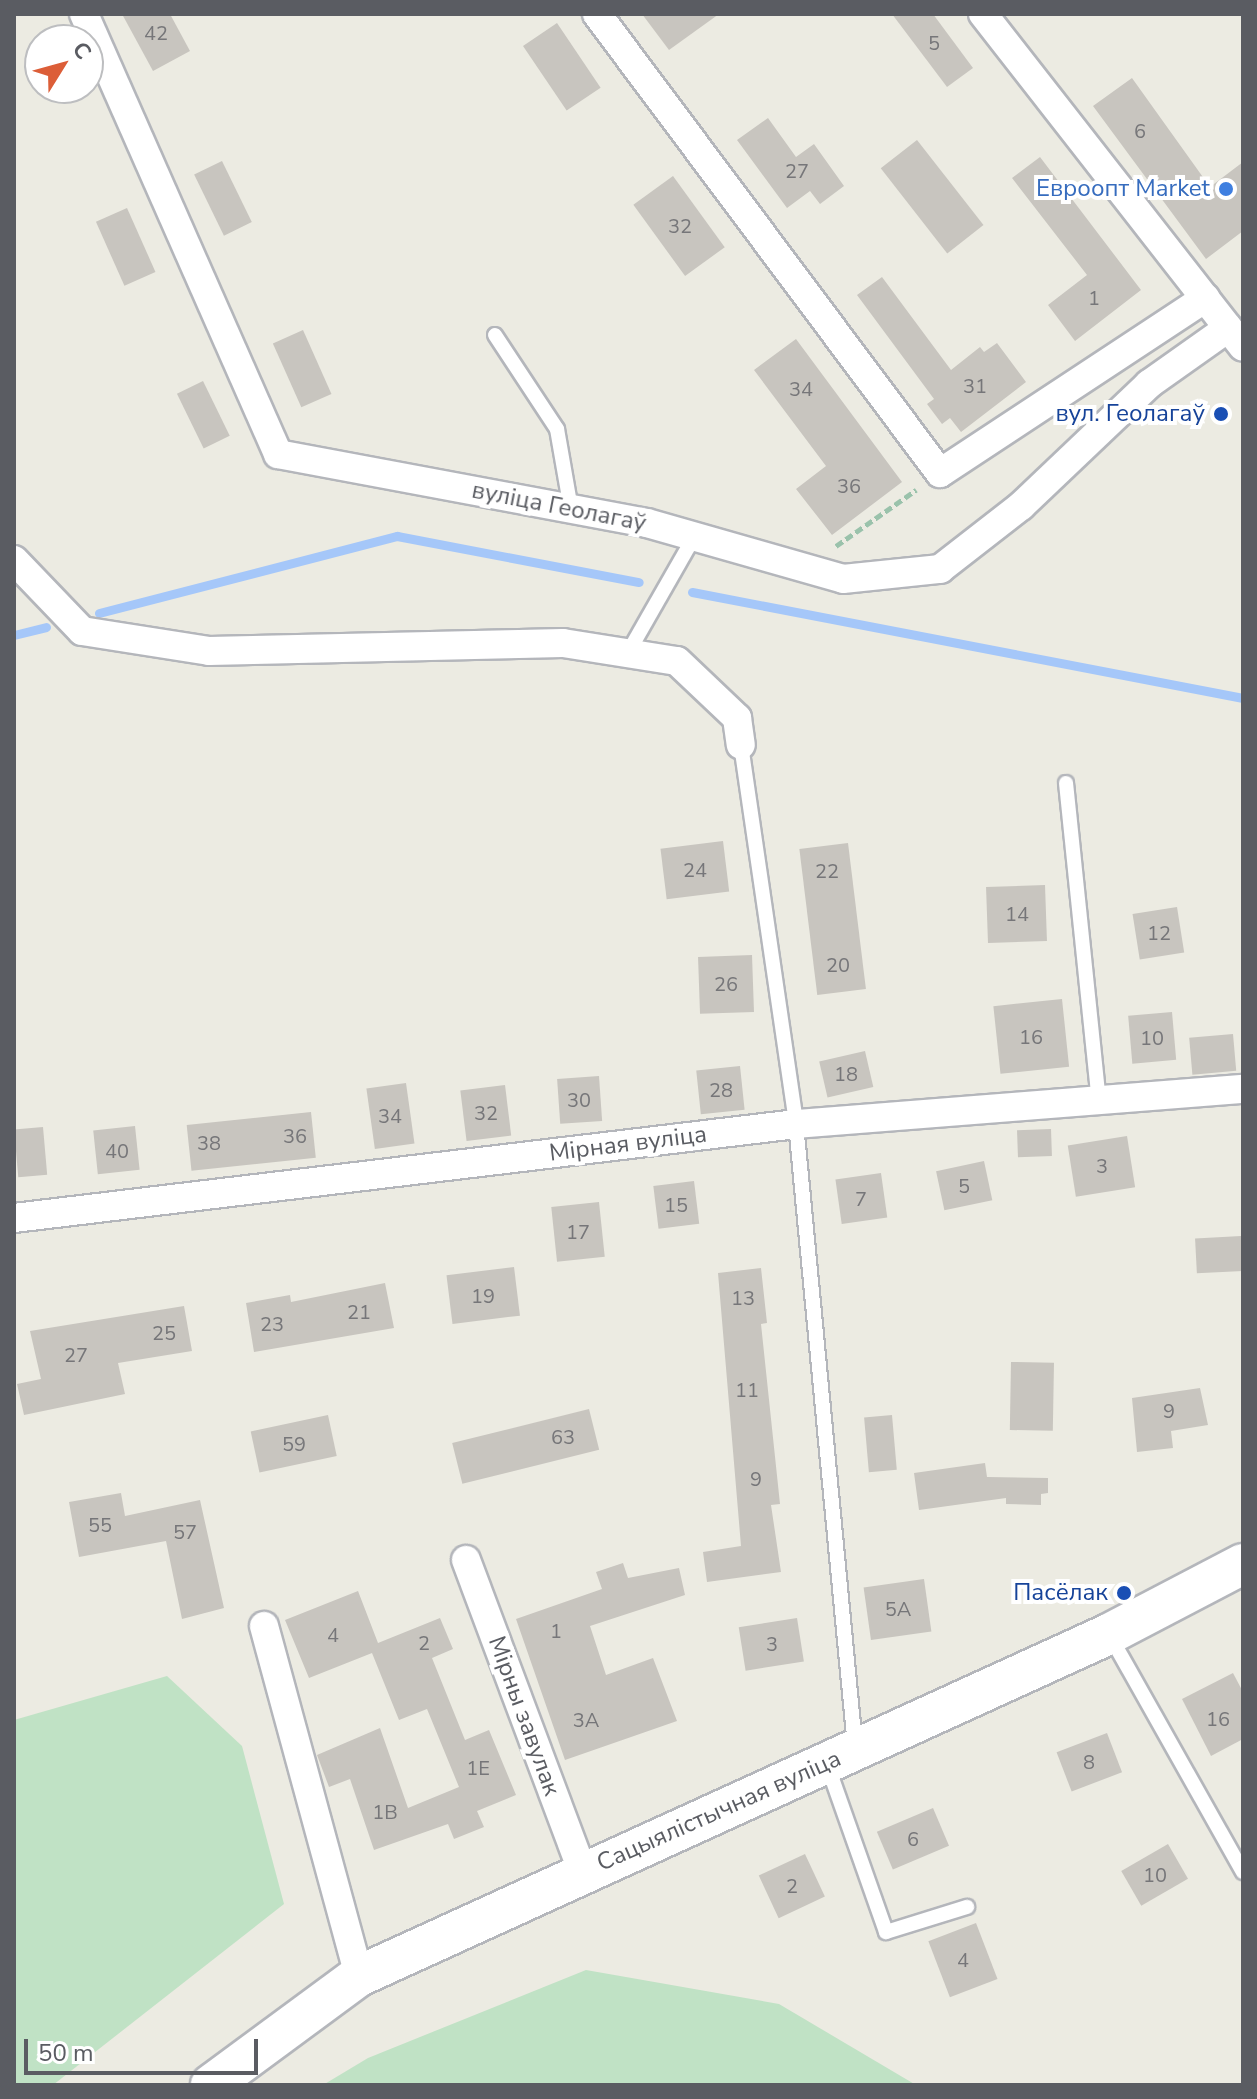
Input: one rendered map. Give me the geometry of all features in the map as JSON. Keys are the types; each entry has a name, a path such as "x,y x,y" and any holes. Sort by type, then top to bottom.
{"main road":[{"name":"Сацыялістычная вуліца","path":"211,2085 359,1976 582,1871 1109,1634 1243,1564"}],"street":[{"name":"вуліца Геолагаў","path":"84,14 278,454 571,509 694,537 843,579 940,569 1021,506 1149,384 1236,338 983,14"},
{"path":"597,14 940,473 1205,298"},
{"path":"14,560 82,631 209,651 563,643 677,661 737,718 741,745"},
{"name":"Мірная вуліца","path":"14,1218 796,1124 1243,1089"},
{"name":"Мірны завулак","path":"466,1560 582,1871"},
{"path":"264,1626 359,1976"}],"lane":[{"path":"495,335 557,429 571,509"},
{"path":"629,651 694,537"},
{"path":"741,745 796,1124 841,1757 886,1932 967,1907"},
{"path":"1066,783 1099,1100"},
{"path":"1109,1634 1243,1872"}],"path":[{"path":"805,569 940,473"}],"green space":[{"path":"167,1676 242,1746 284,1904 53,2085 14,2085 14,1720"},
{"path":"586,1970 779,2004 916,2085 323,2085 368,2058"}],"building":[{"path":"122,14 170,14 190,51 153,71"},
{"path":"642,14 719,14 669,50"},
{"path":"892,14 933,14 973,68 947,87"},
{"path":"557,23 601,88 567,111 523,46"},
{"path":"1132,78 1210,187 1243,162 1243,231 1206,259 1093,106"},
{"path":"768,118 796,157 814,144 844,186 820,204 810,191 787,208 737,140"},
{"path":"917,140 983,225 947,253 881,168"},
{"path":"1040,157 1141,290 1075,341 1048,305 1087,275 1012,178"},
{"path":"222,161 252,222 224,236 194,175"},
{"path":"673,176 725,247 685,276 633,205"},
{"path":"127,208 155,272 124,286 96,222"},
{"path":"882,277 951,370 980,347 984,352 997,343 1026,382 961,432 950,418 942,424 927,404 934,399 857,295"},
{"path":"303,330 331,394 301,407 273,343"},
{"path":"796,339 902,482 832,535 796,489 826,466 754,370"},
{"path":"203,381 230,436 204,449 177,394"},
{"path":"723,841 729,892 667,899 660,849"},
{"path":"848,843 866,989 817,995 799,849"},
{"path":"1045,885 1047,941 988,943 986,887"},
{"path":"1177,907 1184,952 1140,959 1133,914"},
{"path":"752,955 754,1012 700,1014 698,957"},
{"path":"1062,999 1069,1067 1000,1074 993,1006"},
{"path":"1172,1012 1176,1060 1132,1064 1128,1016"},
{"path":"1233,1034 1236,1071 1192,1075 1189,1038"},
{"path":"865,1051 873,1087 828,1098 819,1062"},
{"path":"740,1066 745,1110 701,1114 696,1071"},
{"path":"599,1076 602,1121 560,1124 557,1079"},
{"path":"406,1083 414,1143 375,1149 366,1089"},
{"path":"505,1085 511,1136 467,1141 460,1090"},
{"path":"311,1112 316,1158 191,1171 187,1125"},
{"path":"135,1126 140,1170 98,1174 93,1130"},
{"path":"43,1127 47,1175 18,1177 14,1130"},
{"path":"1051,1129 1052,1156 1018,1157 1017,1130"},
{"path":"1127,1136 1135,1187 1076,1197 1068,1145"},
{"path":"984,1161 992,1200 944,1210 936,1171"},
{"path":"881,1173 887,1218 842,1224 835,1179"},
{"path":"694,1181 699,1224 659,1229 653,1186"},
{"path":"599,1202 605,1257 557,1262 551,1207"},
{"path":"1241,1236 1243,1271 1197,1273 1195,1238"},
{"path":"514,1267 520,1316 452,1324 447,1275"},
{"path":"761,1268 767,1323 761,1324 780,1504 771,1505 781,1572 707,1582 703,1552 741,1546 718,1273"},
{"path":"385,1283 394,1328 254,1352 246,1303 290,1295 291,1302"},
{"path":"184,1306 192,1351 118,1363 125,1394 24,1415 17,1384 41,1379 30,1331"},
{"path":"1011,1362 1054,1363 1053,1431 1010,1430"},
{"path":"1200,1388 1208,1425 1171,1431 1173,1448 1137,1452 1132,1398"},
{"path":"589,1409 599,1450 462,1484 452,1443"},
{"path":"328,1415 337,1456 259,1473 251,1431"},
{"path":"892,1415 897,1470 869,1472 864,1417"},
{"path":"985,1463 987,1477 1048,1478 1048,1493 1041,1494 1041,1505 1006,1504 1006,1498 919,1510 914,1473"},
{"path":"121,1493 125,1516 200,1500 224,1608 182,1619 166,1541 79,1557 69,1502"},
{"path":"623,1563 628,1578 679,1568 685,1595 590,1626 606,1675 653,1658 677,1721 565,1760 516,1619 602,1589 596,1572"},
{"path":"924,1579 931,1631 871,1640 864,1587"},
{"path":"358,1591 378,1643 440,1618 453,1649 432,1658 465,1740 489,1730 516,1795 477,1811 484,1827 454,1839 448,1824 374,1850 350,1779 329,1787 317,1755 380,1728 408,1808 459,1787 427,1709 399,1720 372,1653 309,1678 285,1620"},
{"path":"797,1618 804,1661 746,1671 739,1627"},
{"path":"1233,1673 1243,1692 1243,1739 1211,1756 1182,1699"},
{"path":"1107,1733 1122,1772 1072,1792 1057,1752"},
{"path":"933,1808 949,1846 893,1870 877,1832"},
{"path":"1168,1844 1188,1879 1141,1906 1121,1871"},
{"path":"805,1854 825,1897 779,1918 759,1876"},
{"path":"976,1923 998,1979 950,1997 928,1941"}],"waterway":[{"path":"99,613 397,536 639,582"},
{"path":"692,592 1243,698"},
{"path":"14,635 46,627"}],"place":[{"name":"Евроопт Market","path":"1226,189"},
{"name":"вул. Геолагаў","path":"1221,414"},
{"name":"Пасёлак","path":"1124,1593"}]}
